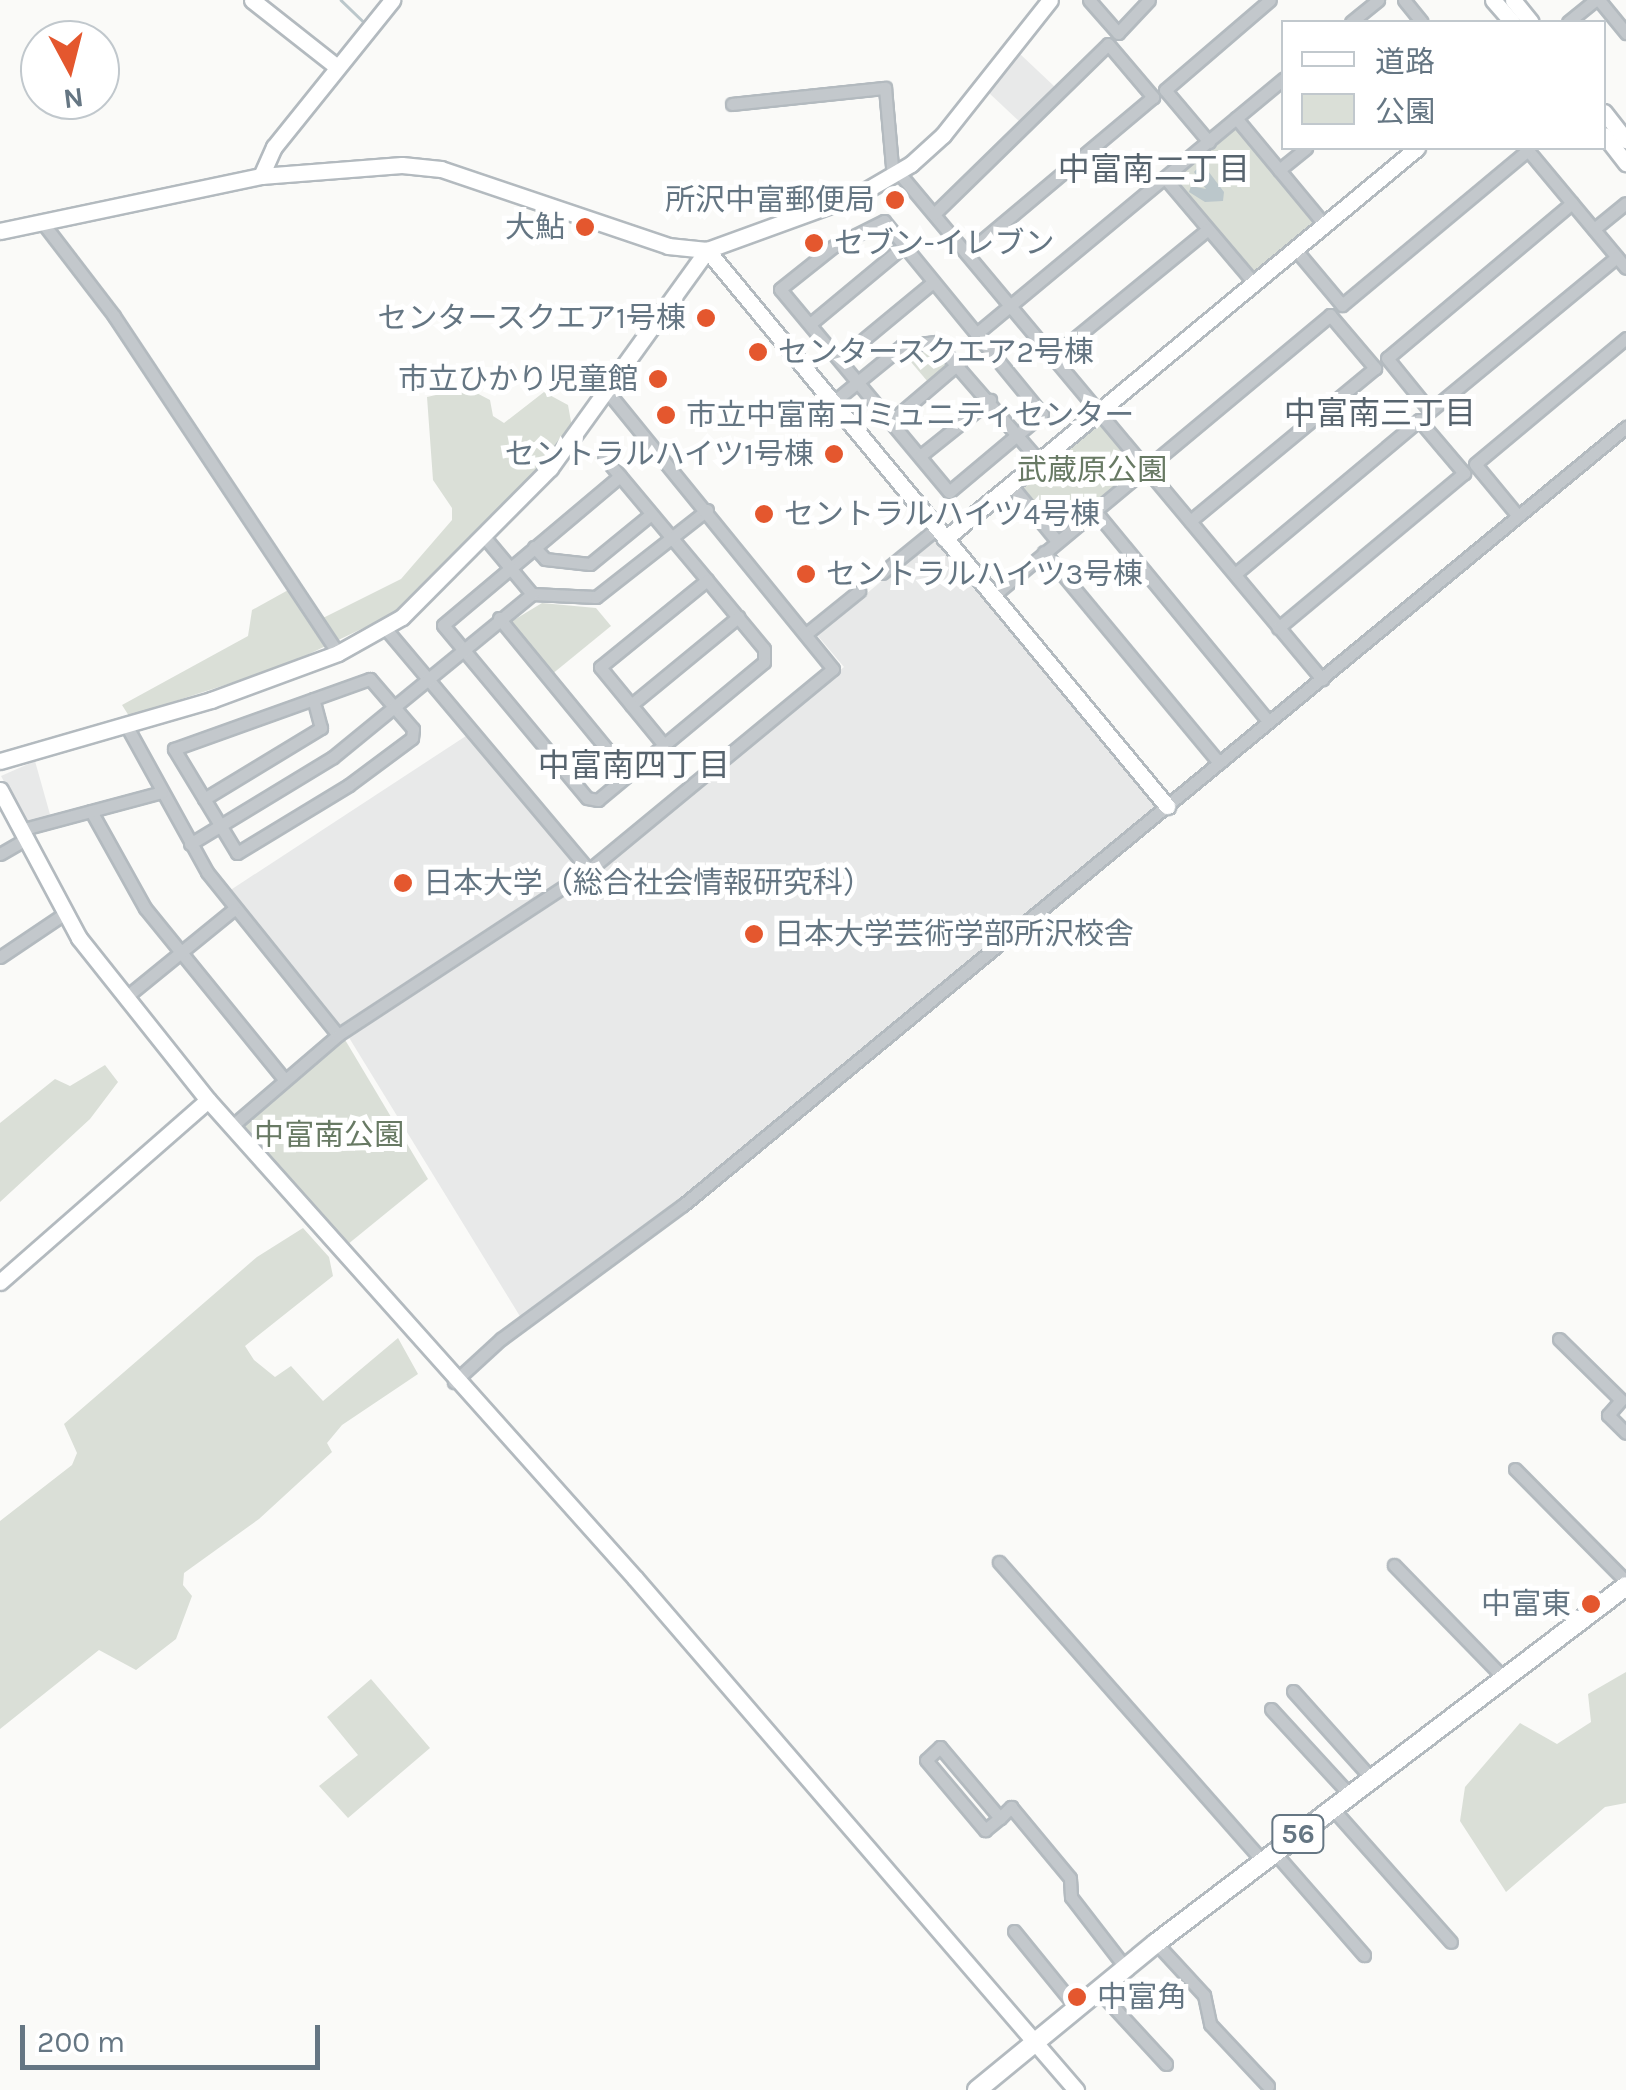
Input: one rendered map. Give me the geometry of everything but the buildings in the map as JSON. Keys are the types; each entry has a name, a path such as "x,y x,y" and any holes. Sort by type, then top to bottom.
{"main road":[{"name":"56","path":"977,2090 1029,2042 1626,1583"}],"street":[{"path":"252,0 337,67"},
{"path":"261,176 266,158 392,0"},
{"path":"0,231 261,176 402,165 441,169 668,246 707,250 896,175 942,135 1050,0"},
{"path":"1090,0 1118,32 1149,0"},
{"path":"1209,142 1165,90 1270,0"},
{"path":"1353,20 1378,0"},
{"path":"1404,0 1420,20"},
{"path":"1494,0 1510,20"},
{"path":"1512,0 1529,20"},
{"path":"1571,20 1597,0 1626,33"},
{"path":"934,214 1108,44 1153,97 968,253"},
{"path":"976,334 1281,80"},
{"path":"732,104 885,88 896,175 968,253 1322,679"},
{"path":"1606,115 1626,140"},
{"path":"1236,118 1324,224"},
{"path":"1606,138 1626,163"},
{"path":"1280,170 1304,150"},
{"path":"882,573 1011,484 1416,150"},
{"path":"1295,249 1342,306 1526,150"},
{"path":"1528,150 1626,268"},
{"path":"1165,178 1254,284"},
{"path":"1572,203 1387,358 1430,411 1617,257"},
{"path":"1594,229 1626,203"},
{"path":"884,221 934,282 1042,414 949,492 780,289 834,246 884,221"},
{"path":"42,222 114,316 338,653"},
{"path":"1053,356 1208,229"},
{"path":"810,324 904,246"},
{"path":"0,761 126,725 338,653 386,628 486,539 607,391 707,250"},
{"path":"707,250 1167,806"},
{"path":"840,359 934,282"},
{"path":"993,596 1330,316 1375,368 1190,521"},
{"path":"1518,516 1475,464 1626,338"},
{"path":"832,403 914,341 936,342 960,362 1039,461"},
{"path":"892,421 960,362"},
{"path":"232,1126 338,1036 589,870 833,668 607,391"},
{"path":"920,456 990,400"},
{"path":"1235,574 1419,420 1464,473 1278,628"},
{"path":"454,1382 502,1339 683,1205 1626,427"},
{"path":"604,457 620,476 651,514 764,649 764,662 598,800 587,798 443,625 620,476"},
{"path":"1011,484 1057,541"},
{"path":"190,844 334,757 532,594 602,595 706,510"},
{"path":"1095,511 1270,722"},
{"path":"534,547 545,559 590,564 651,514"},
{"path":"486,539 532,594"},
{"path":"1044,552 1220,763"},
{"path":"664,745 600,668 707,580"},
{"path":"807,633 859,591"},
{"path":"499,618 628,775"},
{"path":"631,705 738,618"},
{"path":"386,628 589,870"},
{"path":"370,679 414,729 412,738 349,785 237,853 174,749 180,743 312,700 370,679"},
{"path":"204,799 321,728 312,700"},
{"path":"126,725 190,844 234,909 338,1036"},
{"path":"0,790 64,914 208,1100 454,1382 635,1578 1029,2042 1076,2090"},
{"path":"0,854 22,835 162,792"},
{"path":"91,812 145,908 284,1079"},
{"path":"126,997 234,909"},
{"path":"0,957 64,914"},
{"path":"0,1282 208,1100"},
{"path":"1559,1339 1621,1400 1608,1415 1626,1433"},
{"path":"1515,1468 1626,1583"},
{"path":"999,1562 1364,1955"},
{"path":"1394,1565 1504,1678"},
{"path":"1293,1691 1371,1778"},
{"path":"1271,1709 1350,1795"},
{"path":"1000,1818 940,1747 926,1760 985,1830 1000,1818 1011,1808 1070,1878 1071,1897 1126,1967"},
{"path":"1332,1808 1451,1942"},
{"path":"1014,1931 1076,2006"},
{"path":"1156,1943 1204,1995 1210,2024 1268,2086"},
{"path":"1098,1989 1166,2064"}],"shaded area":[{"path":"1019,53 1055,87 1021,123 988,92"},
{"path":"1202,163 1224,192 1223,201 1205,202 1189,192 1191,186 1206,189 1194,172"},
{"name":"日本大学芸術学部所沢校舎","path":"933,538 1161,807 685,1197 521,1318 348,1036 592,875 844,667 817,635"},
{"name":"日本大学（総合社会情報研究科）","path":"469,734 580,872 337,1027 226,893"},
{"path":"35,761 51,818 28,825 1,776"}],"green space":[{"path":"1233,126 1316,221 1252,275 1173,181"},
{"path":"927,348 948,364 928,382 905,355"},
{"path":"467,388 490,400 493,416 504,423 544,392 568,405 572,427 552,460 399,611 284,666 129,716 122,705 248,636 252,610 290,589 307,615 325,617 401,579 452,520 452,508 433,480 427,397"},
{"name":"武蔵原公園","path":"1103,422 1140,469 1056,534 1020,490"},
{"path":"542,603 596,608 611,626 551,675 509,623"},
{"name":"中富南公園","path":"344,1038 428,1179 342,1249 239,1125"},
{"path":"105,1065 118,1082 90,1119 0,1202 0,1123 55,1079 70,1086"},
{"path":"303,1228 329,1257 333,1276 245,1346 254,1360 275,1377 291,1366 323,1401 398,1338 418,1374 342,1425 327,1443 332,1452 259,1519 184,1573 183,1585 192,1596 176,1639 136,1670 99,1650 0,1729 0,1521 72,1465 77,1453 64,1424 257,1257"},
{"path":"1626,1672 1626,1803 1605,1807 1506,1892 1460,1821 1465,1787 1520,1723 1557,1744 1591,1722 1588,1694"},
{"path":"371,1679 430,1748 348,1818 319,1786 358,1755 327,1717"}],"waterway":[{"path":"341,0 364,22"}],"place":[{"name":"所沢中富郵便局","path":"895,200"},
{"name":"大鮎","path":"585,227"},
{"name":"セブン-イレブン","path":"814,243"},
{"name":"センタースクエア1号棟","path":"706,318"},
{"name":"センタースクエア2号棟","path":"758,352"},
{"name":"市立ひかり児童館","path":"658,379"},
{"name":"市立中富南コミュニティセンター","path":"666,415"},
{"name":"セントラルハイツ1号棟","path":"834,454"},
{"name":"セントラルハイツ4号棟","path":"764,514"},
{"name":"セントラルハイツ3号棟","path":"806,574"},
{"name":"日本大学（総合社会情報研究科）","path":"403,883"},
{"name":"日本大学芸術学部所沢校舎","path":"754,934"},
{"name":"中富東","path":"1591,1604"},
{"name":"中富角","path":"1077,1997"}],"district":[{"name":"中富南二丁目","path":"1154,170"},
{"name":"中富南三丁目","path":"1380,414"},
{"name":"中富南四丁目","path":"634,766"}]}
